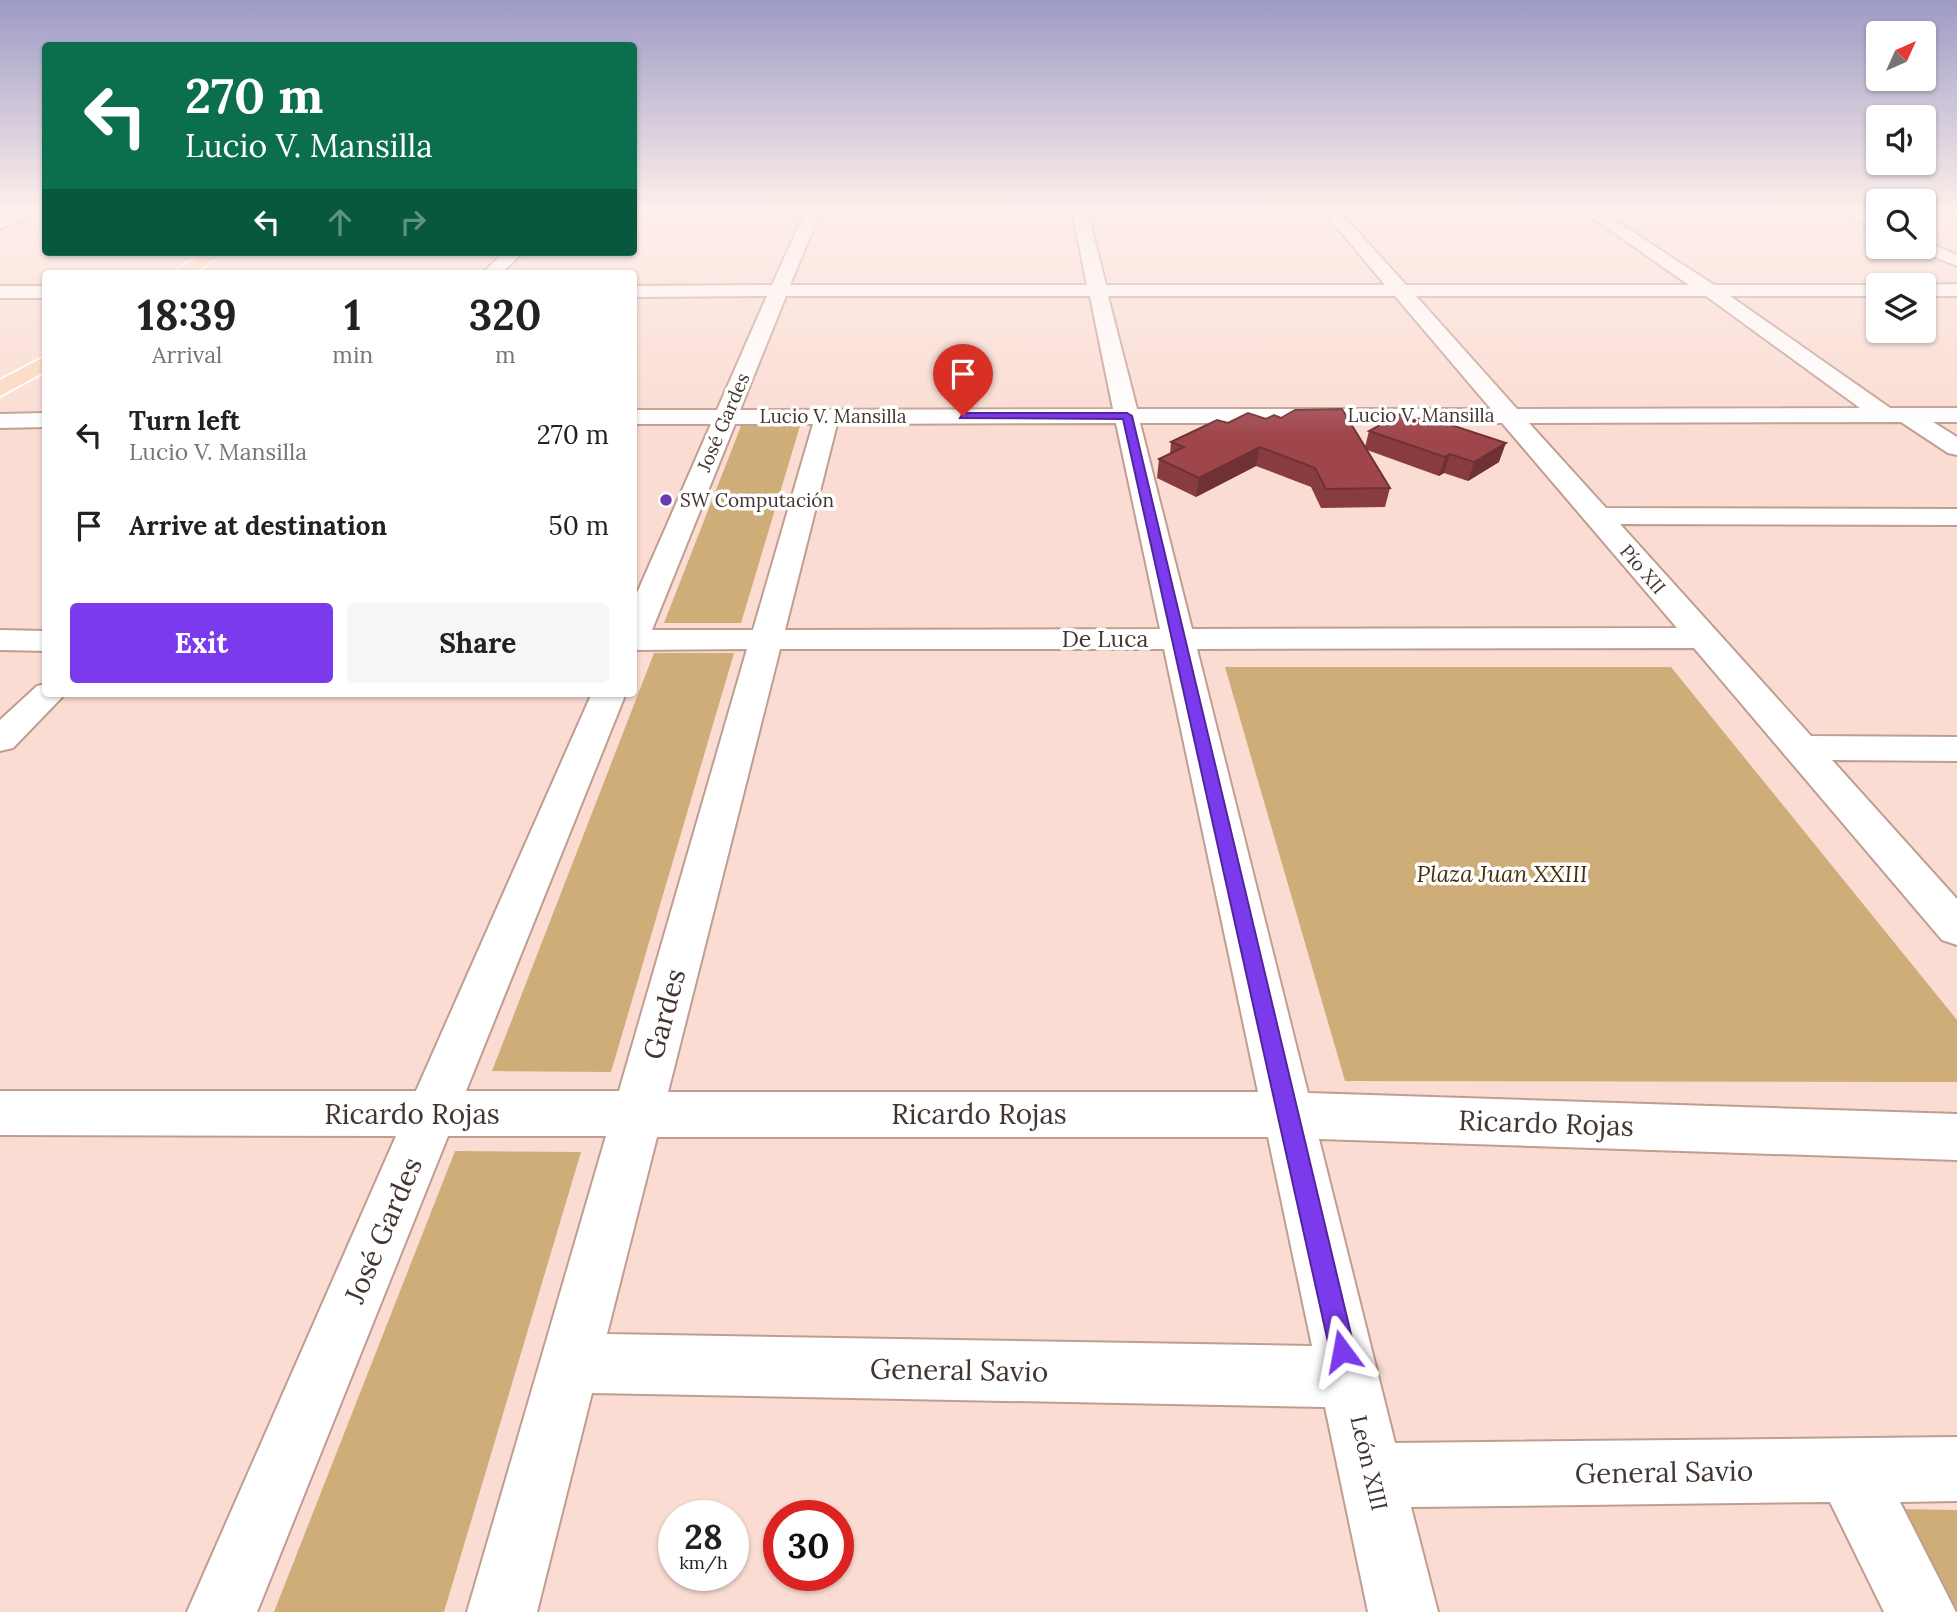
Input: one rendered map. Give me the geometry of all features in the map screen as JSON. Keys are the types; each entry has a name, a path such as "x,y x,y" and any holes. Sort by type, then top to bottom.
{"main road":[{"path":"0,378 42,354"},
{"path":"0,389 42,364"}],"street":[{"name":"José Gardes","path":"637,630 781,285"},
{"name":"León XIII","path":"1097,285 1403,1612"},
{"name":"Pío XII","path":"1396,285 1957,928"},
{"path":"1703,285 1894,414 1957,447"},
{"path":"637,290 1866,290"},
{"path":"1936,290 1957,290"},
{"path":"0,292 42,292"},
{"name":"Lucio V. Mansilla","path":"637,417 1957,415"},
{"name":"Gardes","path":"502,1612 827,416"},
{"path":"0,421 42,420"},
{"path":"1596,516 1957,517"},
{"name":"De Luca","path":"637,637 766,640 1702,638"},
{"path":"0,640 42,641"},
{"path":"0,740 45,697"},
{"name":"José Gardes","path":"222,1612 607,697"},
{"path":"1798,748 1957,749"},
{"name":"Ricardo Rojas","path":"0,1113 1288,1115 1957,1137"},
{"name":"General Savio","path":"569,1363 1348,1377"},
{"name":"General Savio","path":"1371,1475 1957,1469"},
{"path":"1848,1470 1921,1612"}],"green space":[{"path":"741,426 800,426 741,623 664,623"},
{"path":"654,653 734,653 611,1072 492,1071 637,697"},
{"name":"Plaza Juan XXIII","path":"1225,667 1671,667 1957,1020 1957,1082 1345,1081"},
{"path":"455,1151 581,1152 444,1612 274,1612"},
{"path":"1896,1509 1957,1510 1957,1612 1951,1612"}],"building":[{"path":"1342,409 1390,488 1326,489 1315,468 1260,447 1199,478 1159,459 1184,447 1171,442 1217,420 1228,423 1248,413 1266,419 1274,415 1281,418 1295,410"},
{"path":"1402,413 1419,419 1424,416 1506,443 1474,462 1450,454 1445,457 1369,431"}],"place":[{"name":"SW Computación","path":"666,500"}],"route":[{"path":"963,416 1127,416 1342,1351"}]}
